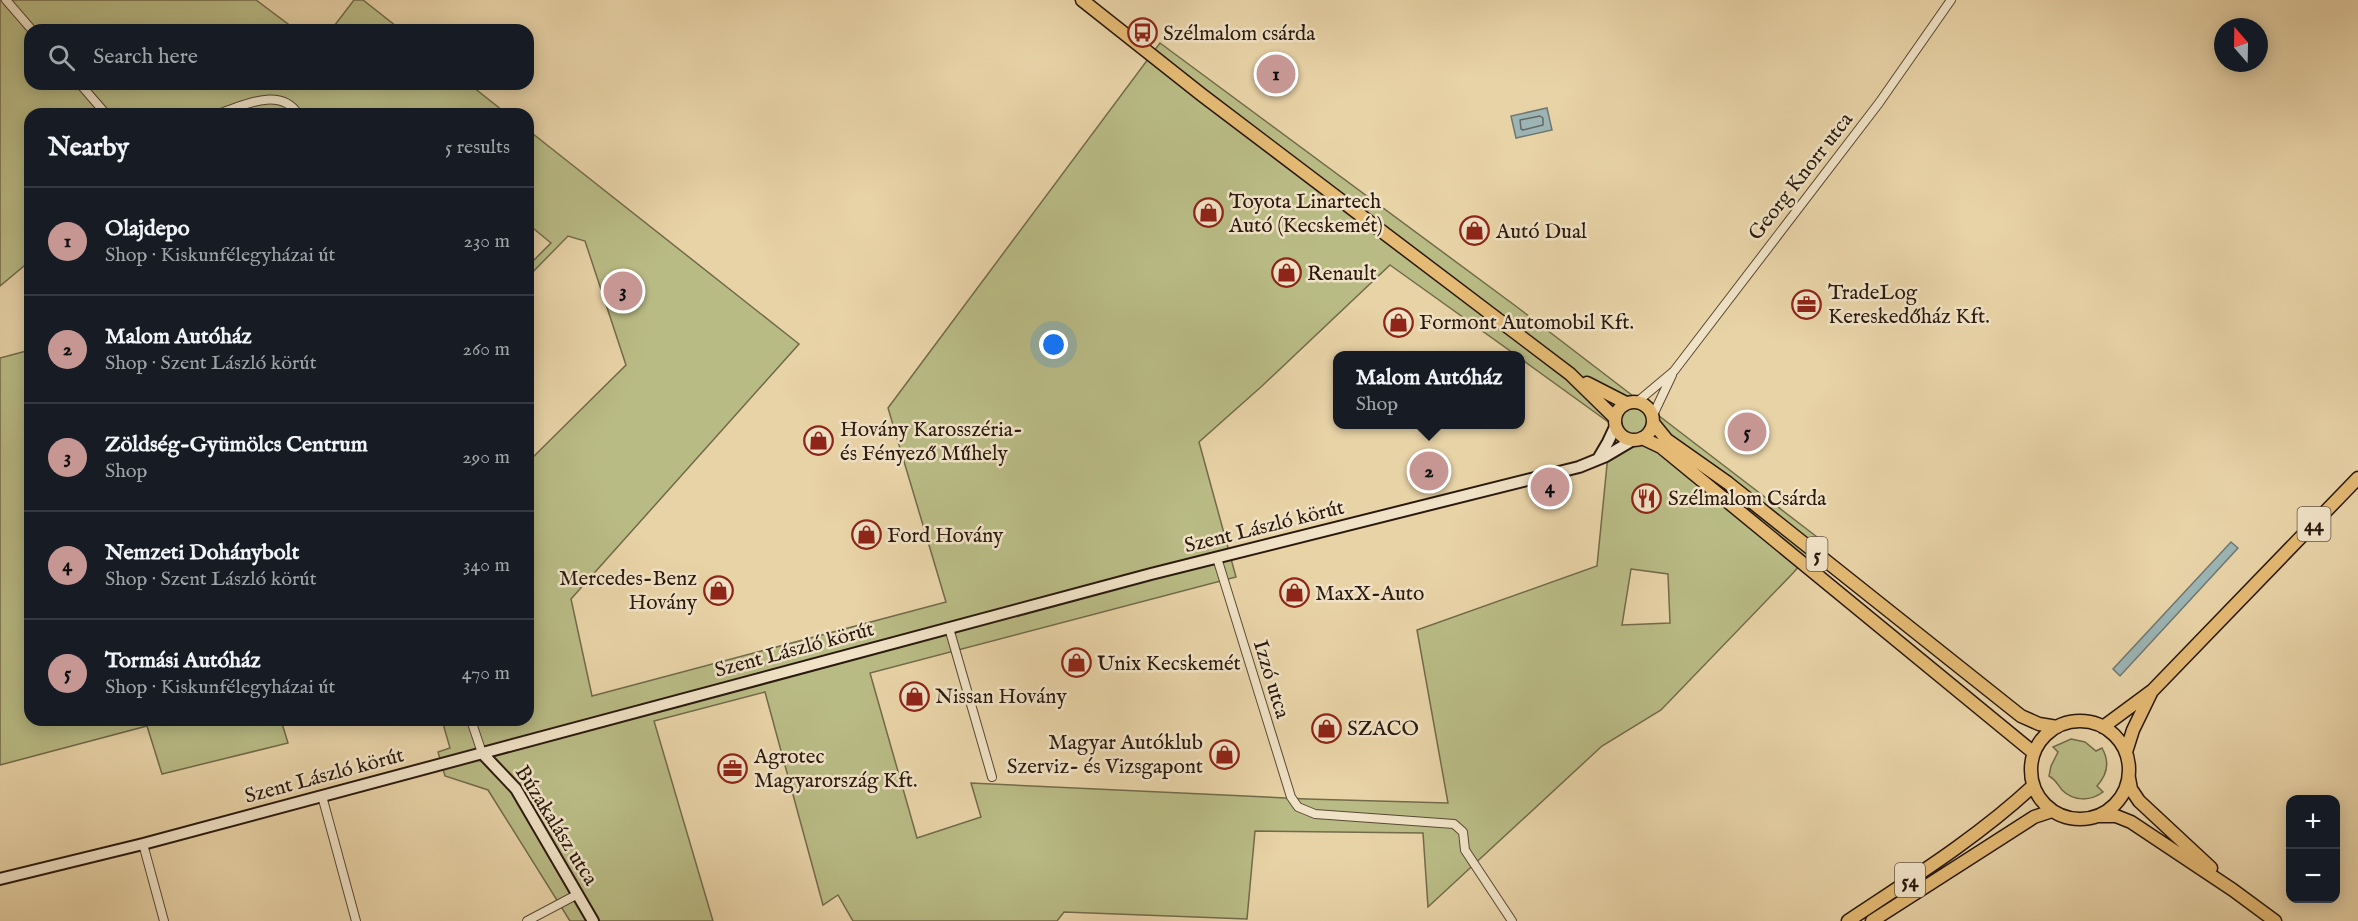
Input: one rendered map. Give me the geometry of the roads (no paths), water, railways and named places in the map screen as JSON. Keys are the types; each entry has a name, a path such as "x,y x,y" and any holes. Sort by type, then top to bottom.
{"main road":[{"name":"5","path":"1082,0 1202,95 1570,374 1615,422 1622,435 1661,447 2034,753"},
{"name":"5","path":"1570,374 1632,402 1647,406 1653,420 1668,440 1728,483 2021,716 2039,724 2057,727 2083,721 2103,727"},
{"path":"1615,422 1619,409 1632,402"},
{"path":"1637,439 1650,433 1653,420"},
{"name":"44","path":"2103,727 2153,690 2358,478"},
{"name":"44","path":"2126,753 2138,719 2153,690"},
{"path":"2057,727 2045,735 2034,753 2030,773 2033,786 2042,802 2052,811 2078,819 2116,816 2131,822 2275,921"},
{"path":"2103,727 2114,735 2126,753 2131,789 2139,801 2233,890"},
{"path":"2097,816 2109,810 2118,801 2129,777"},
{"name":"54","path":"1848,921 1970,837 2033,786"},
{"name":"54","path":"1872,921 2034,817 2052,811"}],"street":[{"path":"6,0 27,24"},
{"name":"Georg Knorr utca","path":"1653,420 1674,370 1879,103 1951,0"},
{"path":"85,90 101,108"},
{"path":"236,108 254,102 276,99 294,108"},
{"name":"Georg Knorr utca","path":"1632,402 1674,370"},
{"path":"1598,459 1608,442 1615,422"},
{"name":"Szent László körút","path":"0,879 143,844 1217,558 1579,467 1637,439"},
{"name":"Izzó utca","path":"1217,558 1291,797 1298,807 1315,814 1454,824 1463,832 1465,850 1512,921"},
{"path":"949,628 992,777"},
{"path":"473,726 482,753"},
{"name":"Búzakalász utca","path":"482,753 516,789 593,921"},
{"path":"322,796 357,921"},
{"path":"143,844 164,921"},
{"path":"527,921 578,894"}],"water":[{"path":"1547,108 1552,130 1516,138 1511,116"},
{"path":"2231,542 2238,548 2120,676 2113,669"}],"place":[{"name":"Szélmalom csárda","path":"1142,33"},
{"name":"Olajdepo","path":"1276,74"},
{"name":"Toyota Linartech Autó (Kecskemét)","path":"1208,213"},
{"name":"Autó Dual","path":"1475,231"},
{"name":"Renault","path":"1286,273"},
{"name":"Zöldség-Gyümölcs Centrum","path":"623,291"},
{"name":"TradeLog Kereskedőház Kft.","path":"1807,304"},
{"name":"Formont Automobil Kft.","path":"1398,322"},
{"name":"Tormási Autóház","path":"1747,432"},
{"name":"Hovány Karosszéria- és Fényező Műhely","path":"819,441"},
{"name":"Malom Autóház","path":"1429,471"},
{"name":"Nemzeti Dohánybolt","path":"1550,487"},
{"name":"Szélmalom Csárda","path":"1647,498"},
{"name":"Ford Hovány","path":"866,535"},
{"name":"Mercedes-Benz Hovány","path":"718,590"},
{"name":"MaxX-Auto","path":"1294,593"},
{"name":"Unix Kecskemét","path":"1076,663"},
{"name":"Nissan Hovány","path":"914,696"},
{"name":"SZACO","path":"1326,728"},
{"name":"Magyar Autóklub Szerviz- és Vizsgapont","path":"1224,754"},
{"name":"Agrotec Magyarország Kft.","path":"733,768"}]}
